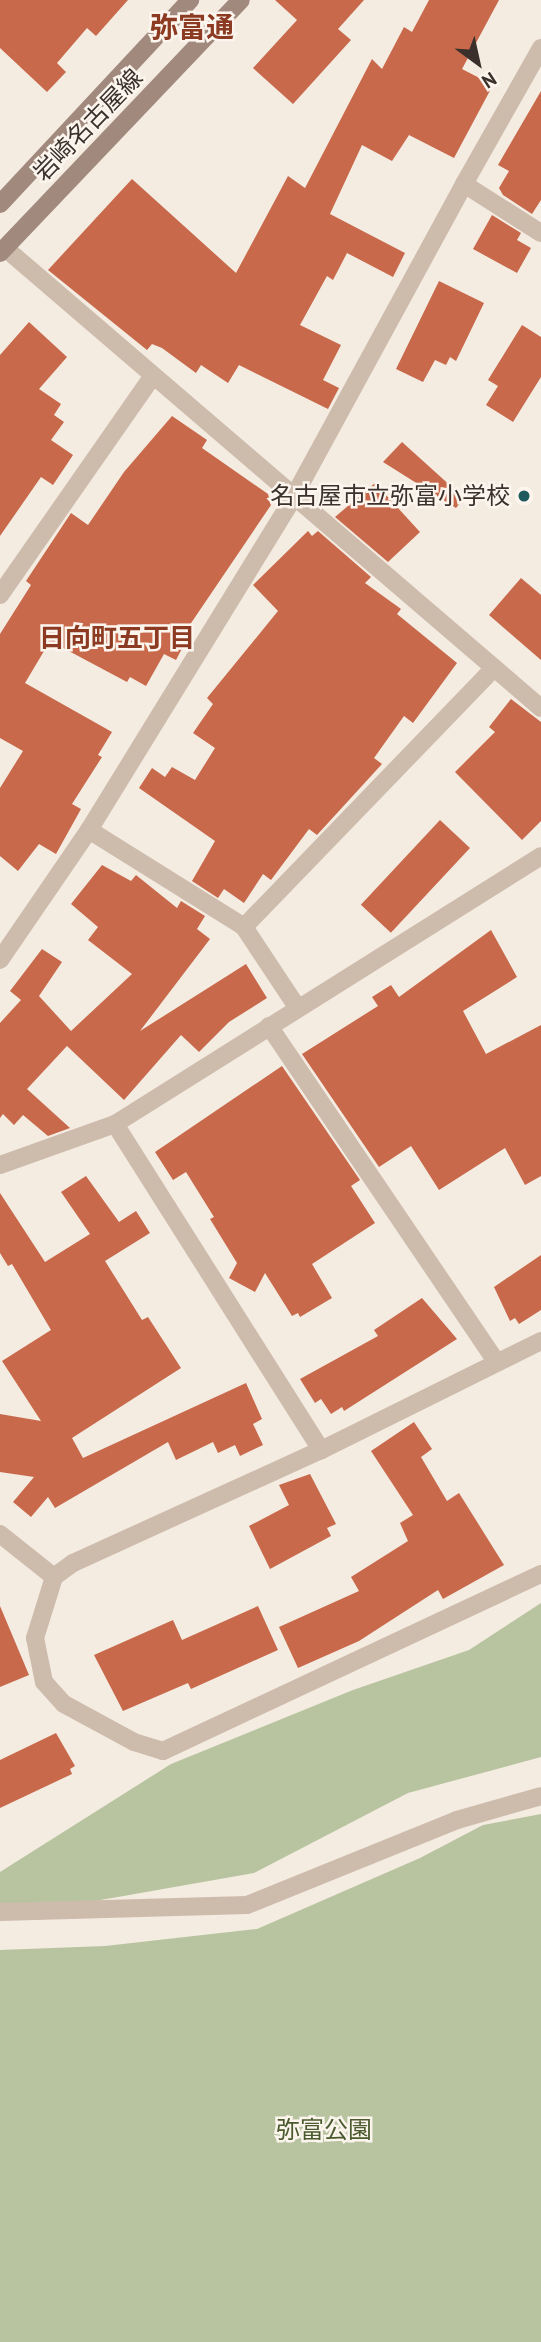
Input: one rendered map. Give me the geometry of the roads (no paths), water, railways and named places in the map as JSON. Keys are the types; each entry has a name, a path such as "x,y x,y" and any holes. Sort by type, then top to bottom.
{"main road":[{"name":"岩崎名古屋線","path":"0,204 190,0"},
{"name":"岩崎名古屋線","path":"2,250 242,0"}],"street":[{"path":"0,960 89,830 293,498 541,48"},
{"path":"464,184 541,233"},
{"path":"2,250 541,708"},
{"path":"0,595 153,376"},
{"path":"244,927 494,668"},
{"path":"89,830 244,927 297,1007"},
{"path":"0,1165 115,1124 297,1007 541,856"},
{"path":"269,1026 496,1361"},
{"path":"115,1124 321,1450"},
{"path":"541,1341 321,1450 73,1563 54,1577 35,1638 44,1682 64,1704 134,1742 163,1751 541,1574"},
{"path":"0,1534 54,1577"},
{"path":"0,1912 247,1905 457,1820 541,1796"}],"place":[{"name":"名古屋市立弥富小学校","path":"524,496"}],"district":[{"name":"弥富通","path":"192,27"},
{"name":"日向町五丁目","path":"117,638"}],"park label":[{"name":"弥富公園","path":"324,2130"}]}
